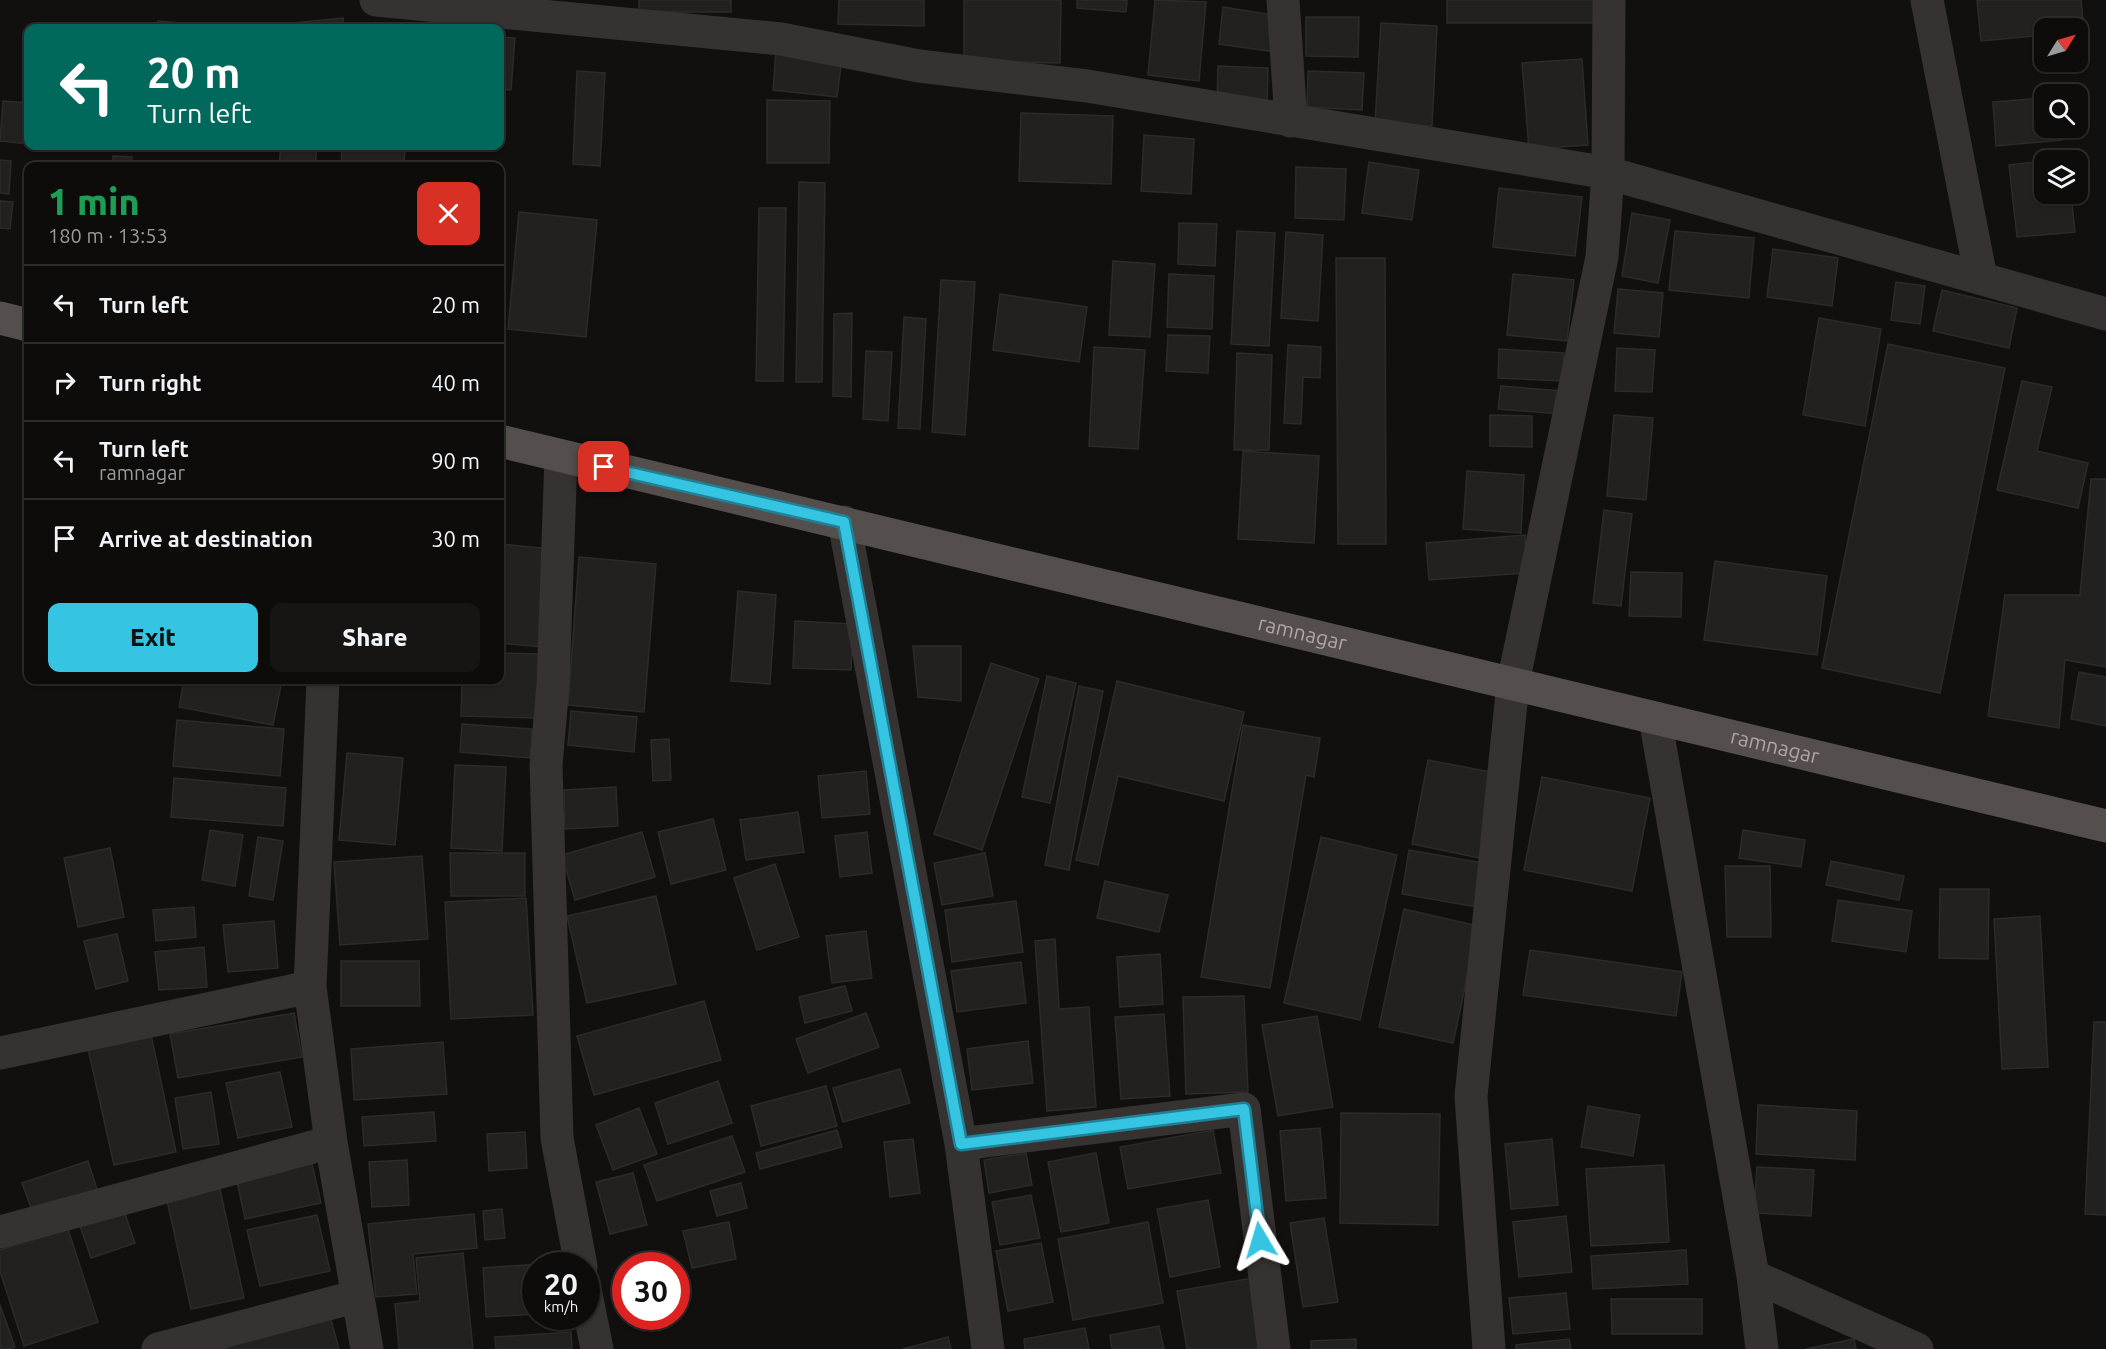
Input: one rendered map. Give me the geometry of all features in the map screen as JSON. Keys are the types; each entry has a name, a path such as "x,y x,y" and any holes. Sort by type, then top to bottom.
{"main road":[{"path":"0,318 24,324"},
{"name":"ramnagar","path":"504,442 2106,826"}],"street":[{"path":"376,0 780,39 919,66 1087,86 1608,173 2106,314"},
{"path":"1282,0 1291,121"},
{"path":"1489,1349 1471,1096 1513,683 1602,257 1608,173 1609,0"},
{"path":"1927,0 1981,278"},
{"path":"561,457 553,685 546,765 557,1138 578,1252"},
{"path":"844,522 961,1144 988,1349"},
{"path":"323,684 310,987 331,1142 367,1349"},
{"path":"1655,718 1753,1276 1762,1349"},
{"path":"0,1053 310,987"},
{"path":"961,1144 1244,1109 1274,1349"},
{"path":"0,1232 331,1142"},
{"path":"1753,1276 1917,1349"},
{"path":"158,1349 358,1296"},
{"path":"593,1330 597,1349"}],"building":[{"path":"639,0 731,0 731,12 639,12"},
{"path":"839,0 924,0 924,26 838,24"},
{"path":"964,0 1061,0 1060,63 964,61"},
{"path":"1077,0 1127,0 1126,12 1077,8"},
{"path":"1155,0 1206,2 1199,81 1148,75"},
{"path":"1447,0 1594,0 1594,23 1447,23"},
{"path":"1977,0 2081,0 2083,18 2034,18 2034,36 1981,41"},
{"path":"1223,7 1280,16 1275,52 1219,44"},
{"path":"1306,17 1359,17 1358,57 1306,56"},
{"path":"343,18 344,24 283,24"},
{"path":"158,21 192,24 158,24"},
{"path":"1381,23 1437,26 1432,126 1375,123"},
{"path":"504,37 515,38 511,90 504,89"},
{"path":"776,51 842,58 837,97 773,90"},
{"path":"1582,59 1588,145 1529,149 1522,63"},
{"path":"1218,66 1268,68 1267,105 1217,103"},
{"path":"577,71 605,73 600,166 573,164"},
{"path":"1308,71 1364,73 1362,110 1307,107"},
{"path":"2034,99 2034,138 2062,138 2062,140 1996,146 1993,102"},
{"path":"767,100 830,101 829,163 767,163"},
{"path":"3,101 24,103 24,144 0,141"},
{"path":"1021,113 1113,116 1111,184 1019,181"},
{"path":"1144,135 1194,139 1191,194 1141,191"},
{"path":"281,150 317,150 315,162 279,162"},
{"path":"342,150 405,150 404,162 341,162"},
{"path":"113,156 132,157 131,162 112,162"},
{"path":"0,160 11,161 9,194 0,193"},
{"path":"1369,162 1419,170 1412,220 1362,213"},
{"path":"2034,162 2034,204 2072,204 2075,232 2017,237 2009,165"},
{"path":"1296,167 1346,169 1344,220 1295,218"},
{"path":"799,182 825,183 822,382 796,382"},
{"path":"1499,188 1582,197 1575,256 1493,247"},
{"path":"0,201 13,202 10,229 0,228"},
{"path":"759,208 786,208 783,381 756,381"},
{"path":"519,212 597,220 586,337 508,329"},
{"path":"1632,213 1670,220 1658,283 1622,276"},
{"path":"1179,223 1217,224 1215,266 1178,264"},
{"path":"1237,231 1275,233 1269,346 1231,344"},
{"path":"1675,231 1754,238 1749,298 1669,290"},
{"path":"1286,232 1323,235 1318,321 1281,318"},
{"path":"1773,249 1838,258 1832,306 1767,297"},
{"path":"1336,258 1385,258 1386,544 1338,544"},
{"path":"1113,261 1155,264 1150,337 1109,335"},
{"path":"1169,274 1214,276 1212,329 1167,327"},
{"path":"1513,274 1574,280 1567,341 1507,335"},
{"path":"941,280 975,282 965,435 932,432"},
{"path":"1896,282 1925,286 1920,324 1891,320"},
{"path":"1618,289 1663,293 1659,337 1614,333"},
{"path":"1942,290 2017,308 2009,348 1933,331"},
{"path":"1000,294 1087,307 1079,362 993,350"},
{"path":"852,313 851,397 833,396 834,314"},
{"path":"904,317 926,319 920,429 898,428"},
{"path":"1819,318 1881,329 1865,426 1803,415"},
{"path":"1168,335 1210,336 1208,373 1166,371"},
{"path":"1888,344 2005,368 1940,693 1822,668"},
{"path":"1288,345 1321,347 1320,378 1303,377 1301,424 1284,423"},
{"path":"1094,347 1145,350 1138,449 1089,446"},
{"path":"1617,348 1655,350 1652,392 1615,391"},
{"path":"1499,349 1564,353 1562,381 1498,378"},
{"path":"866,351 892,352 888,421 863,419"},
{"path":"1237,353 1272,355 1269,450 1234,450"},
{"path":"2022,381 2052,387 2037,451 2088,463 2078,508 1997,490"},
{"path":"1501,386 1562,391 1560,414 1498,409"},
{"path":"1490,415 1532,416 1532,447 1490,446"},
{"path":"1614,415 1653,418 1646,500 1607,496"},
{"path":"1243,451 1319,456 1314,543 1238,539"},
{"path":"1467,471 1524,475 1521,533 1463,529"},
{"path":"2091,479 2106,479 2106,667 2065,660 2059,728 1988,716 2005,595 2080,595"},
{"path":"1604,510 1632,514 1621,606 1593,603"},
{"path":"1525,535 1527,573 1429,580 1426,543"},
{"path":"504,544 551,549 542,647 504,643"},
{"path":"579,557 656,564 644,712 568,705"},
{"path":"1715,561 1827,576 1817,655 1704,640"},
{"path":"1631,572 1682,573 1681,617 1629,616"},
{"path":"738,591 776,595 770,684 731,681"},
{"path":"795,621 853,624 851,670 793,668"},
{"path":"913,646 961,646 961,701 918,697"},
{"path":"504,653 540,654 539,718 461,716 462,684 504,684"},
{"path":"991,663 1039,679 982,850 934,834"},
{"path":"2079,672 2106,677 2106,726 2071,719"},
{"path":"1047,676 1076,683 1050,803 1022,797"},
{"path":"1117,681 1244,712 1224,801 1118,776 1098,865 1076,860"},
{"path":"183,684 281,684 273,725 179,707"},
{"path":"1079,686 1103,691 1069,870 1045,865"},
{"path":"571,711 637,717 634,752 568,745"},
{"path":"177,720 284,729 280,776 173,766"},
{"path":"462,724 532,729 530,758 460,752"},
{"path":"1243,725 1320,738 1314,777 1306,775 1270,988 1201,977"},
{"path":"669,739 671,780 653,781 651,740"},
{"path":"347,753 403,758 395,845 339,840"},
{"path":"1428,760 1496,773 1480,858 1412,844"},
{"path":"455,765 506,767 502,851 451,848"},
{"path":"866,771 870,814 822,818 818,776"},
{"path":"1542,777 1650,798 1632,891 1524,870"},
{"path":"174,778 286,788 283,826 171,817"},
{"path":"616,787 618,826 565,829 564,790"},
{"path":"798,812 804,852 746,860 740,820"},
{"path":"713,819 726,870 671,884 658,832"},
{"path":"210,830 243,835 235,886 202,880"},
{"path":"1743,830 1805,840 1801,867 1739,858"},
{"path":"642,832 655,877 575,900 562,855"},
{"path":"867,832 872,873 840,877 835,836"},
{"path":"258,837 283,841 273,900 249,896"},
{"path":"1321,837 1397,855 1360,1020 1284,1003"},
{"path":"110,848 124,917 78,927 64,858"},
{"path":"1409,850 1489,864 1482,908 1402,894"},
{"path":"450,853 525,853 525,896 451,896"},
{"path":"985,853 993,896 942,905 934,863"},
{"path":"422,856 428,939 340,945 334,862"},
{"path":"1831,861 1904,876 1899,900 1826,885"},
{"path":"775,864 799,937 757,950 734,878"},
{"path":"1725,866 1770,866 1771,937 1727,937"},
{"path":"1105,881 1168,895 1159,932 1097,918"},
{"path":"1940,889 1989,889 1988,959 1939,958"},
{"path":"656,896 676,984 587,1003 567,916"},
{"path":"526,898 533,1015 451,1019 445,902"},
{"path":"1838,900 1912,911 1906,952 1832,941"},
{"path":"1016,901 1023,952 952,962 945,910"},
{"path":"194,907 196,937 156,941 153,910"},
{"path":"1404,909 1478,926 1453,1043 1379,1027"},
{"path":"2040,916 2048,1067 2002,1069 1994,919"},
{"path":"274,921 278,968 228,972 223,925"},
{"path":"866,931 872,978 832,983 826,936"},
{"path":"117,934 128,981 96,989 84,941"},
{"path":"1055,939 1059,1009 1089,1007 1096,1107 1047,1111 1035,941"},
{"path":"204,947 207,987 159,990 155,952"},
{"path":"1530,950 1682,972 1676,1016 1523,995"},
{"path":"1160,954 1163,1004 1120,1007 1117,957"},
{"path":"341,961 419,961 420,1006 341,1006"},
{"path":"1021,962 1026,1003 957,1012 951,971"},
{"path":"845,986 852,1011 805,1023 799,997"},
{"path":"1244,996 1248,1092 1186,1094 1183,997"},
{"path":"704,1001 721,1060 594,1095 577,1036"},
{"path":"294,1013 302,1057 178,1078 170,1034"},
{"path":"866,1013 879,1047 808,1073 796,1039"},
{"path":"1164,1014 1170,1096 1121,1099 1115,1017"},
{"path":"1317,1016 1333,1107 1278,1116 1262,1025"},
{"path":"2094,1022 2106,1022 2106,1215 2085,1214"},
{"path":"150,1030 176,1152 114,1165 87,1044"},
{"path":"1028,1041 1033,1083 972,1090 967,1049"},
{"path":"443,1042 447,1094 354,1100 351,1049"},
{"path":"900,1069 910,1103 843,1122 833,1088"},
{"path":"280,1072 292,1127 238,1138 226,1083"},
{"path":"718,1081 732,1123 668,1144 655,1103"},
{"path":"826,1086 837,1126 761,1146 751,1106"},
{"path":"211,1092 219,1144 183,1149 175,1098"},
{"path":"1758,1105 1857,1111 1855,1160 1756,1154"},
{"path":"1588,1106 1640,1115 1633,1156 1581,1147"},
{"path":"639,1108 657,1154 613,1170 596,1125"},
{"path":"434,1112 436,1141 364,1146 362,1117"},
{"path":"1341,1113 1440,1114 1438,1225 1340,1223"},
{"path":"1320,1128 1326,1198 1286,1201 1280,1131"},
{"path":"837,1130 842,1147 760,1169 756,1153"},
{"path":"1213,1130 1221,1173 1128,1189 1120,1147"},
{"path":"525,1132 527,1168 489,1171 487,1134"},
{"path":"732,1136 745,1172 657,1201 644,1165"},
{"path":"913,1139 920,1193 890,1197 884,1142"},
{"path":"1552,1139 1558,1205 1511,1209 1505,1144"},
{"path":"1026,1153 1032,1185 989,1193 984,1160"},
{"path":"1096,1153 1109,1223 1061,1232 1048,1162"},
{"path":"310,1156 321,1203 245,1219 235,1172"},
{"path":"407,1160 409,1205 372,1207 369,1162"},
{"path":"88,1161 99,1195 34,1216 22,1183"},
{"path":"1664,1165 1669,1242 1591,1246 1586,1169"},
{"path":"1757,1167 1814,1170 1811,1216 1754,1213"},
{"path":"633,1173 647,1225 610,1234 596,1182"},
{"path":"741,1183 747,1208 717,1216 710,1191"},
{"path":"219,1185 244,1298 191,1309 166,1196"},
{"path":"1031,1195 1040,1238 1000,1245 992,1202"},
{"path":"1208,1200 1220,1267 1170,1277 1157,1209"},
{"path":"502,1209 505,1238 485,1240 483,1211"},
{"path":"124,1211 135,1243 91,1258 80,1226"},
{"path":"474,1214 477,1248 413,1254 417,1294 376,1297 368,1224"},
{"path":"317,1215 330,1271 260,1286 247,1230"},
{"path":"1566,1216 1572,1272 1519,1277 1513,1222"},
{"path":"1324,1218 1338,1302 1303,1307 1290,1223"},
{"path":"729,1222 736,1259 692,1268 690,1252 683,1231"},
{"path":"1148,1222 1163,1303 1073,1320 1058,1239"},
{"path":"68,1229 98,1322 24,1346 0,1271 0,1250"},
{"path":"1041,1243 1053,1302 1008,1311 996,1251"},
{"path":"1686,1250 1688,1284 1593,1289 1591,1256"},
{"path":"463,1253 473,1349 399,1349 395,1304 420,1301 416,1258"},
{"path":"522,1265 522,1315 486,1317 483,1268"},
{"path":"1252,1278 1265,1349 1187,1349 1177,1291"},
{"path":"1566,1293 1570,1329 1513,1334 1509,1298"},
{"path":"1611,1299 1702,1299 1702,1334 1612,1334"},
{"path":"0,1305 15,1347 8,1349 0,1349"},
{"path":"330,1316 339,1349 211,1349"},
{"path":"1159,1326 1164,1349 1112,1349 1110,1335"},
{"path":"1085,1328 1089,1349 1025,1349 1024,1339"},
{"path":"571,1332 572,1349 496,1349 495,1337"},
{"path":"948,1337 951,1349 903,1349"},
{"path":"1356,1339 1356,1349 1311,1349 1311,1341"},
{"path":"1569,1339 1571,1349 1516,1349 1516,1345"},
{"path":"1854,1339 1856,1349 1806,1349"}],"route":[{"path":"604,467 844,522 961,1144 1244,1109 1260,1240"}]}
